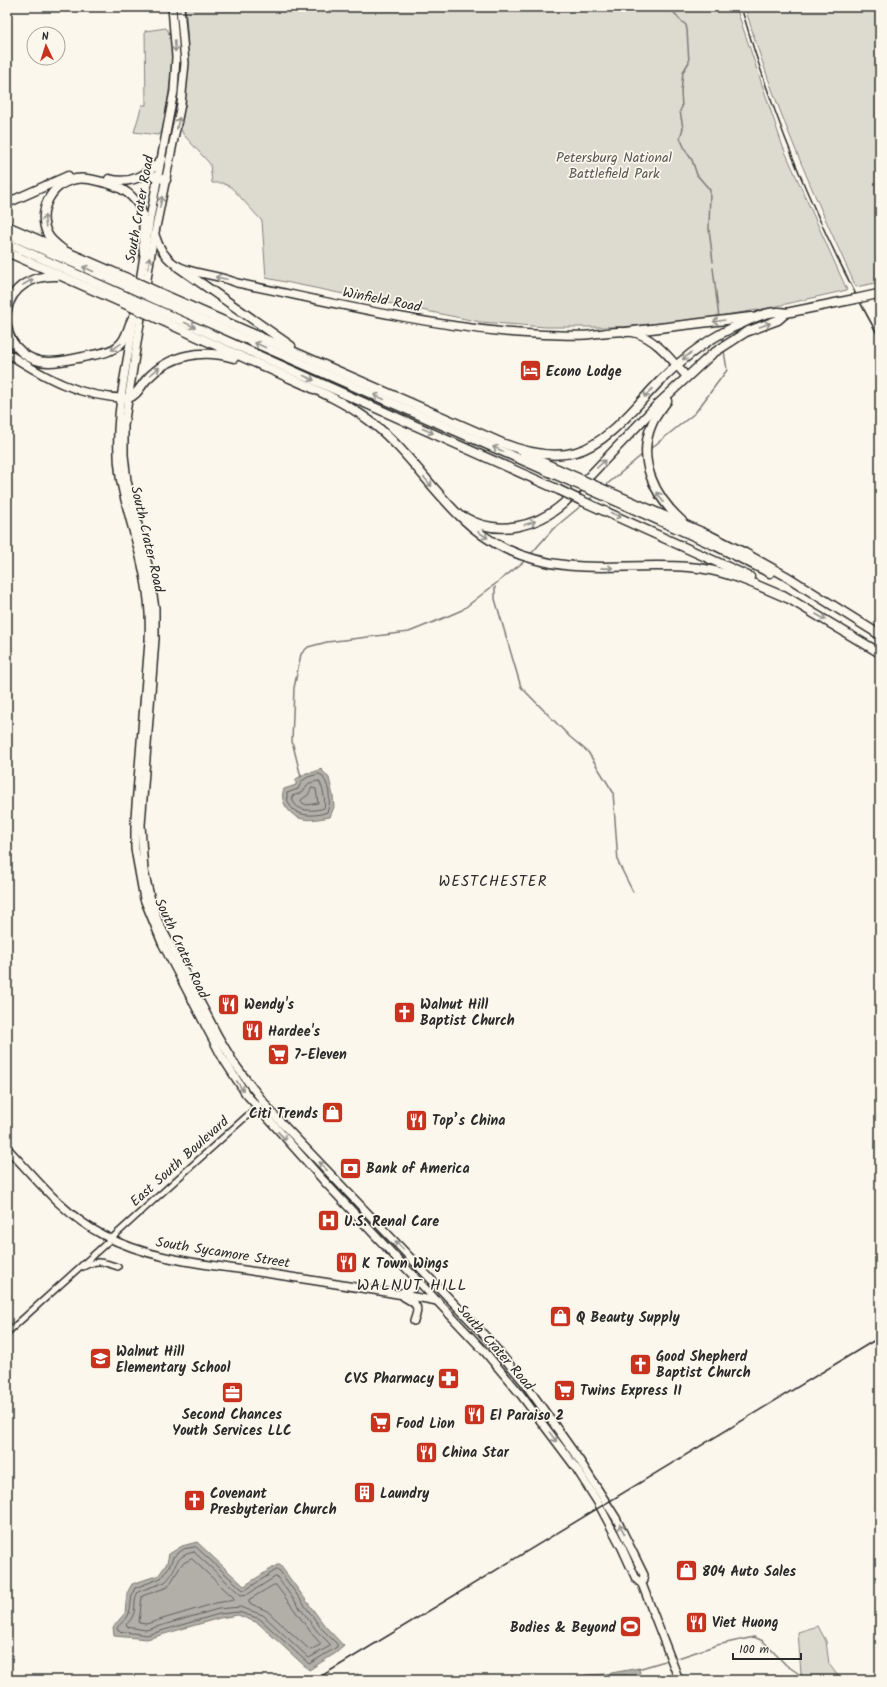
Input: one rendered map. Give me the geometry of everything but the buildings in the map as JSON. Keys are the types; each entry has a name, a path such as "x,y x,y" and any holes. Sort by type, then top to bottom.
{"highway":[{"path":"7,203 74,174 87,174 126,181 146,174 162,158"},
{"path":"146,174 162,179"},
{"path":"66,252 48,235 44,222 44,210 51,195 59,186 68,181 81,178 115,186 134,198 140,208 144,220 142,244 144,253"},
{"path":"7,226 66,252 125,282"},
{"path":"7,234 125,282 575,480 687,526 746,553 880,634"},
{"path":"7,243 274,371 330,396 361,414 372,422 394,444 472,528 495,543 520,555 549,563 576,567 666,566 706,569 734,576 788,598"},
{"path":"7,252 64,277 119,297"},
{"path":"178,267 304,356"},
{"path":"7,311 12,297 26,283 38,277 64,277"},
{"path":"506,445 533,453 543,454 564,454 584,449 609,433 676,365 700,346 718,335 758,317 778,311 786,313 879,294"},
{"path":"159,297 304,356 506,445 575,480"},
{"path":"153,313 718,561 788,598 880,653"},
{"path":"454,510 477,523 495,527 521,526 542,519 564,503 657,405 724,345 746,332 778,320 786,313"},
{"path":"7,326 12,341 25,355 36,360 53,362 106,352 116,347 126,336 131,320 135,315"},
{"path":"626,332 758,317"},
{"path":"125,398 134,396 144,382 157,369 173,360 192,354 209,353 223,355 274,371"},
{"path":"680,384 652,425 648,441 647,460 651,479 660,497 672,512 687,526"},
{"path":"594,488 716,546 822,599"}],"main road":[{"name":"South Crater Road","path":"172,7 175,43 175,78 172,104 162,158 162,179 155,234 118,430 120,470 126,504 145,580 150,614 146,690 135,825 135,849 141,886 150,914 166,950 222,1057 237,1082 256,1107 335,1193 413,1274 497,1365 554,1438 596,1501 622,1548 636,1579 642,1584 679,1680"},
{"name":"South Crater Road","path":"180,7 185,63 180,115 162,179 144,253 125,398 125,470 150,575 155,614 154,647 141,820 142,855 145,877 158,920 175,955 218,1036 244,1077 263,1102 518,1373 605,1498 626,1535 644,1575 642,1584"},
{"path":"155,234 164,254 178,267"},
{"name":"Winfield Road","path":"178,267 228,279 237,283 438,323 478,329 586,335 626,332"},
{"path":"626,332 641,335 652,342 687,377"},
{"path":"7,353 34,371 62,385 90,394 125,398"},
{"name":"South Sycamore Street","path":"7,1148 69,1212 87,1226 111,1239 138,1250 168,1258 399,1293 437,1301"},
{"path":"399,1293 413,1288 415,1282 413,1274"},
{"path":"399,1293 416,1305 418,1313 414,1321"},
{"path":"437,1301 445,1294"}],"street":[{"name":"East South Boulevard","path":"7,1332 263,1102"},
{"path":"78,1269 96,1262 105,1262 118,1267"}],"green space":[{"name":"Petersburg National Battlefield Park","path":"185,7 736,7 783,147 847,290 764,309 699,319 622,327 546,327 480,322 266,278 262,221 231,187 222,183 212,183 210,164 183,134 181,129 188,68 187,23"},
{"path":"745,7 880,7 880,282 856,287 810,184 781,114"},
{"path":"166,28 170,36 172,62 162,132 158,135 134,132 142,105 146,105 145,31"},
{"path":"818,1626 826,1641 829,1664 841,1680 808,1680 801,1674 798,1632"}],"water":[{"path":"321,769 329,778 333,796 334,807 330,817 306,820 295,816 284,803 284,789 296,785 296,779 306,773"},
{"path":"197,1542 244,1586 277,1565 280,1565 325,1626 344,1646 336,1653 309,1670 258,1623 238,1615 220,1618 147,1639 114,1636 113,1627 125,1613 127,1593 132,1584 159,1575 167,1563 169,1554 182,1546"},
{"path":"639,1668 640,1673 628,1680 574,1680 586,1675 606,1674"}],"waterway":[{"path":"670,7 679,19 686,25 687,30 689,62 683,72 681,92 682,107 680,111 683,128 680,138 692,160 697,175 710,190 709,229 713,262"},
{"path":"713,268 719,318"},
{"path":"722,337 723,341"},
{"path":"650,449 695,413 727,370 724,351"},
{"path":"605,486 643,454"},
{"path":"590,499 593,496"},
{"path":"530,555 553,529 582,505"},
{"path":"301,777 292,741 294,688 301,654 308,647 327,642 409,632 462,610 526,560"},
{"path":"495,587 495,599 521,687 570,737 588,752 613,792 618,862 633,892"},
{"path":"678,1658 717,1645 754,1637 763,1641 786,1665 808,1680"},
{"path":"638,1669 665,1661"},
{"path":"357,1674 363,1680"}],"railway":[{"path":"741,7 768,92 801,177 838,260 880,339"},
{"path":"315,1680 880,1337"}],"place":[{"name":"Econo Lodge","path":"530,371"},
{"name":"Wendy's","path":"229,1004"},
{"name":"Walnut Hill Baptist Church","path":"404,1012"},
{"name":"Hardee's","path":"253,1031"},
{"name":"7-Eleven","path":"279,1054"},
{"name":"Citi Trends","path":"333,1113"},
{"name":"Top’s China","path":"417,1120"},
{"name":"Bank of America","path":"351,1168"},
{"name":"U.S. Renal Care","path":"328,1221"},
{"name":"K Town Wings","path":"347,1263"},
{"name":"Q Beauty Supply","path":"561,1317"},
{"name":"Walnut Hill Elementary School","path":"100,1359"},
{"name":"Good Shepherd Baptist Church","path":"640,1364"},
{"name":"CVS Pharmacy","path":"449,1378"},
{"name":"Twins Express II","path":"565,1390"},
{"name":"Second Chances Youth Services LLC","path":"232,1392"},
{"name":"El Paraiso 2","path":"475,1415"},
{"name":"Food Lion","path":"380,1423"},
{"name":"China Star","path":"426,1452"},
{"name":"Laundry","path":"365,1493"},
{"name":"Covenant Presbyterian Church","path":"195,1501"},
{"name":"804 Auto Sales","path":"687,1571"},
{"name":"Viet Huong","path":"697,1622"},
{"name":"Bodies & Beyond","path":"631,1627"}],"district":[{"name":"WESTCHESTER","path":"493,881"},
{"name":"WALNUT HILL","path":"412,1284"}]}
